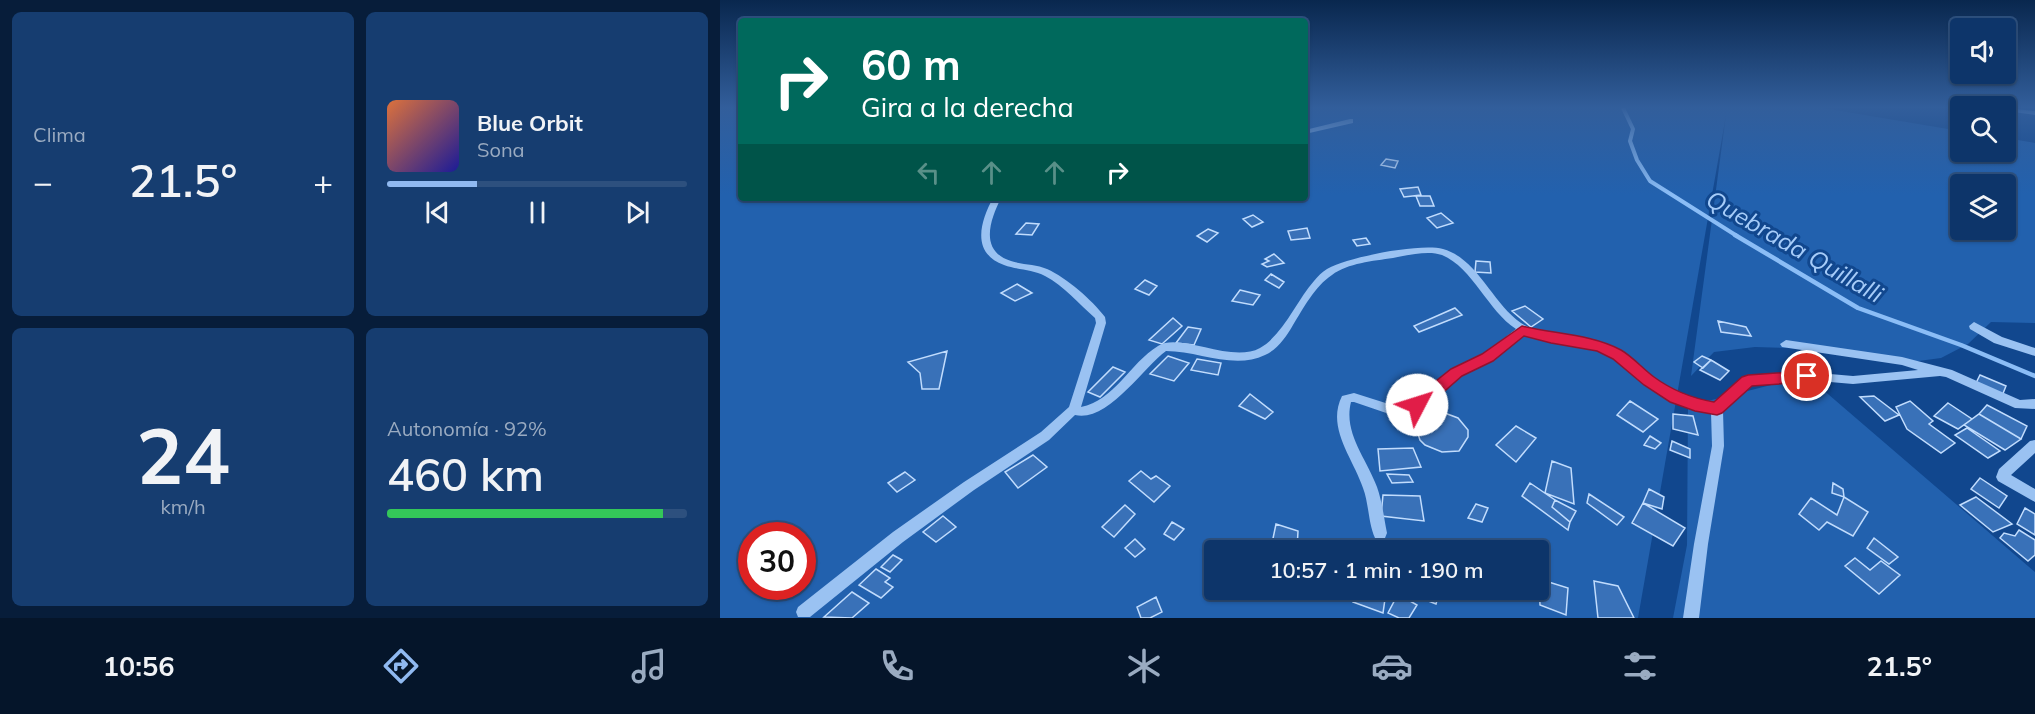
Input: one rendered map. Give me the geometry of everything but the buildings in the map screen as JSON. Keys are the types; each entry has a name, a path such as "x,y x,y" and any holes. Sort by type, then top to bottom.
{"street":[{"path":"804,612 898,537 969,486 1046,436 1074,409 1101,323 1100,317 1049,273 1006,262 992,255 985,244 984,230 996,201"},
{"path":"1074,409 1085,412 1112,395 1164,347 1235,356 1263,351 1280,337 1317,283 1327,273 1341,265 1378,257 1438,251 1456,258 1522,330 1601,347 1618,355 1649,381 1675,398 1717,409"},
{"path":"1974,326 1998,340 2035,352"},
{"path":"1380,533 1370,487 1346,434 1342,409 1346,399 1354,397 1395,411 1408,411 1457,372 1488,357 1522,330"},
{"path":"1786,344 1902,361 1948,373 2035,412"},
{"path":"1691,618 1718,446 1717,409 1748,381 1807,376 1852,380 1940,372"},
{"path":"2019,405 2035,404"},
{"path":"2035,445 2004,473 2003,477 2035,496"}],"shaded area":[{"path":"720,137 738,137 738,201 1308,201 1308,137 1722,137 1638,618 720,618"},
{"path":"1723,137 1950,137 1950,162 2016,162 2016,140 2035,143 2035,323 1991,322 1968,344 1941,358 1911,362 1813,349 1755,347 1714,352 1691,376"},
{"path":"1807,376 2035,572 2035,618 1673,618 1687,545 1688,406"}],"waterway":[{"name":"Quebrada Quillalli","path":"1631,137 1630,141 1637,160 1650,181 1737,236"},
{"name":"Quebrada Quillalli","path":"1735,235 1858,308 1961,345 2035,376"}],"route":[{"path":"1417,405 1457,372 1474,366 1488,357 1522,330 1601,347 1618,355 1649,381 1675,398 1717,409 1739,386 1748,381 1807,376"}]}
